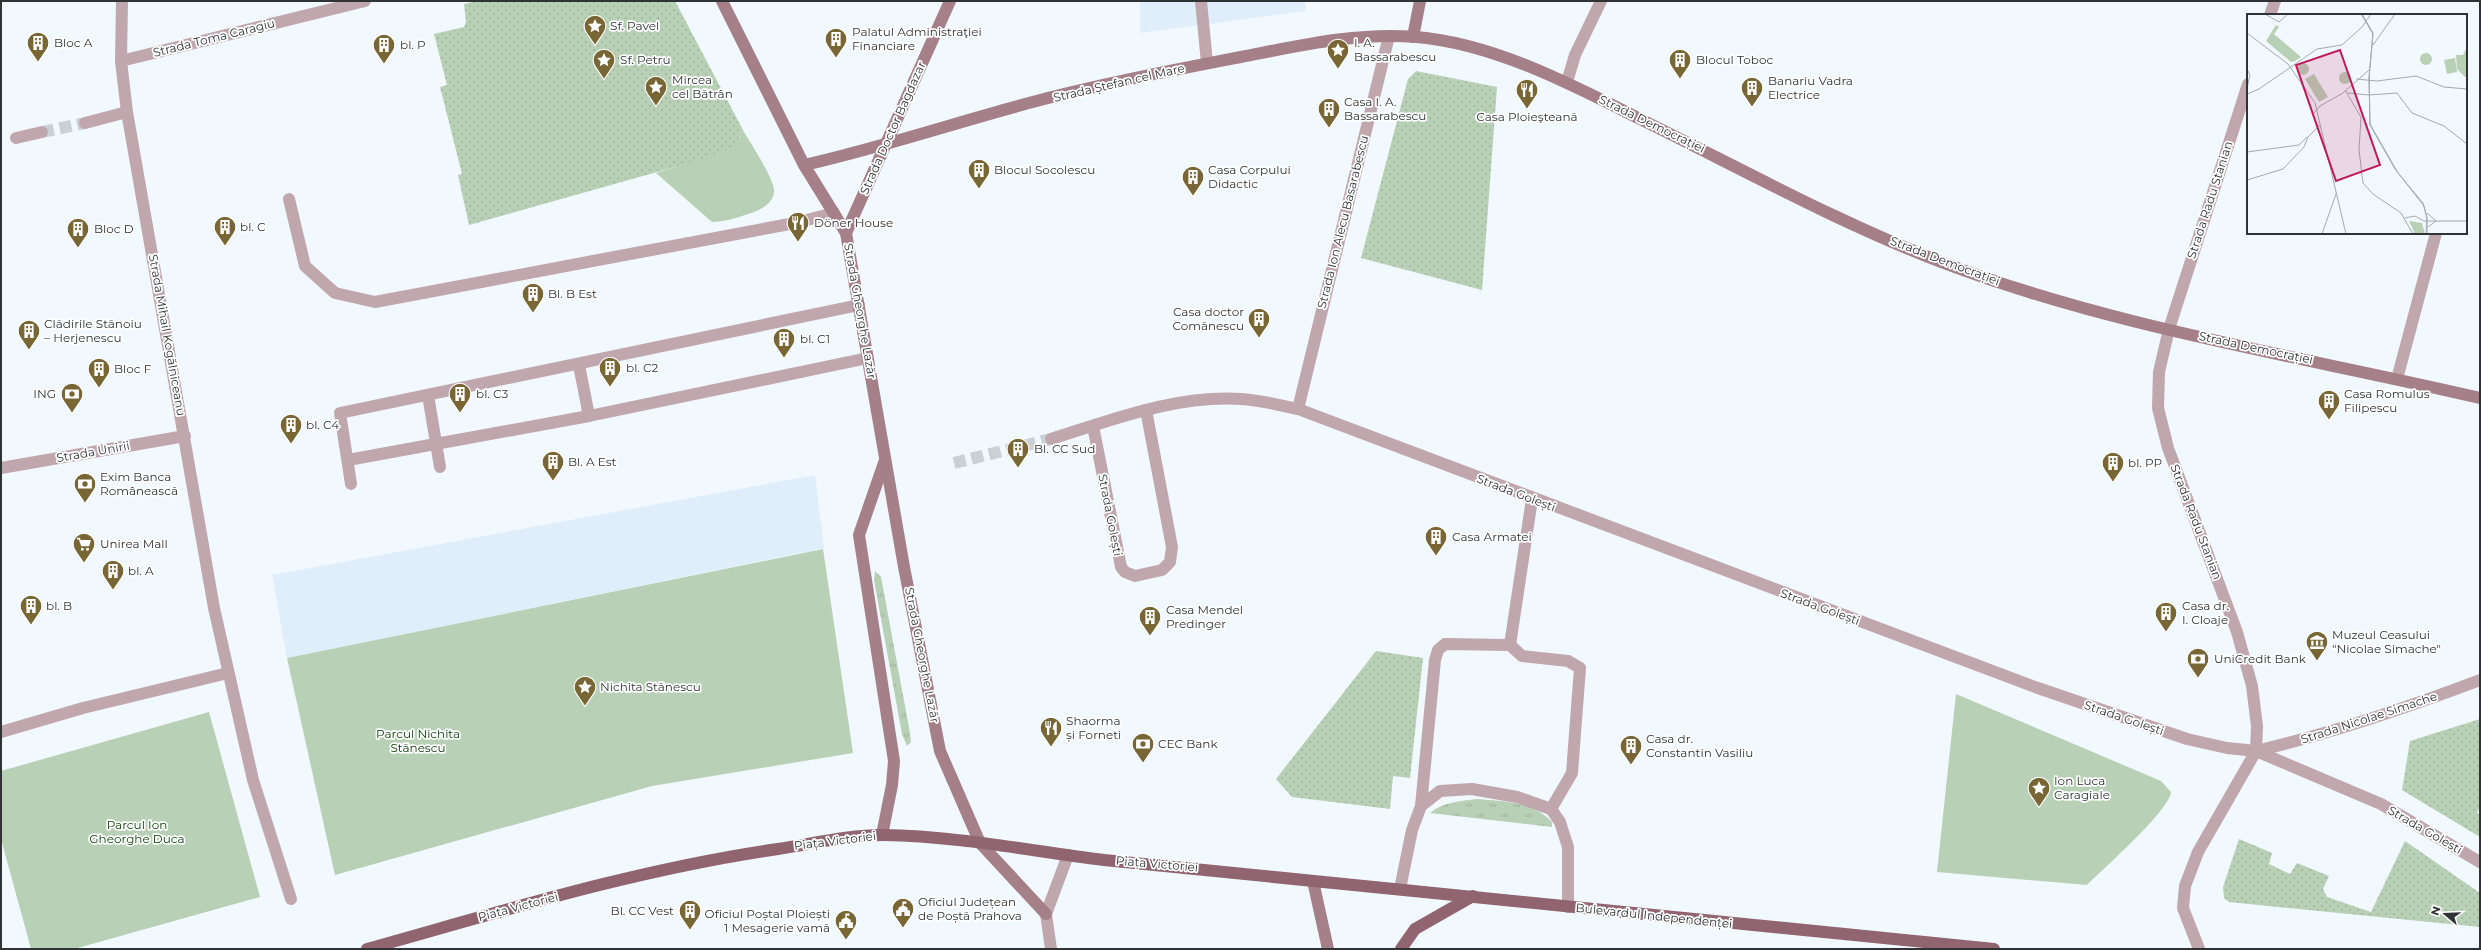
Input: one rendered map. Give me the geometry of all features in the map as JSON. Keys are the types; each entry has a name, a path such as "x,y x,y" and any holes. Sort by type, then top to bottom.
{"main road":[{"name":"Strada Gheorghe Lazăr","path":"722,1 804,165 846,233 885,459 940,751 980,843 1046,914"},
{"name":"Strada Doctor Bagdazar","path":"846,233 950,1"},
{"path":"1413,37 1420,1"},
{"name":"Strada Ștefan cel Mare","path":"804,165 1065,94 1305,44 1389,36 1440,39"},
{"name":"Strada Democrației","path":"1440,39 1497,56 1567,82 1865,230 1935,259 2043,296 2168,329 2480,398"},
{"name":"Strada Gheorghe Lazăr","path":"882,835 892,785 894,761 859,535 885,459"},
{"name":"Piața Victoriei","path":"367,949 550,898 663,869 758,852 882,835 980,843 1068,855 1313,880"},
{"path":"1313,880 1328,949"},
{"name":"Bulevardul Independenței","path":"1313,880 1994,949"},
{"path":"1401,949 1416,929 1473,896"}],"street":[{"path":"121,62 122,1"},
{"name":"Strada Toma Caragiu","path":"121,62 365,1"},
{"path":"1201,1 1207,64"},
{"path":"1567,82 1575,55 1601,1"},
{"path":"2270,14 2275,1"},
{"name":"Strada Ion Alecu Basarabescu","path":"1298,409 1389,36"},
{"name":"Strada Mihail Kogălniceanu","path":"121,62 127,112 214,608 253,780 291,900"},
{"name":"Strada Radu Stanian","path":"2199,949 2183,908 2185,886 2198,852 2256,751 2257,726 2252,686 2237,632 2168,448 2158,408 2159,372 2168,329 2247,87"},
{"path":"85,123 127,112"},
{"path":"16,138 42,132"},
{"path":"289,199 305,266 335,293 375,302 787,224 834,213"},
{"path":"2397,379 2436,234"},
{"path":"352,484 340,412 579,365 858,305"},
{"path":"348,460 589,416 868,358"},
{"path":"579,365 589,416"},
{"path":"428,395 440,467"},
{"name":"Strada Golești","path":"1146,410 1172,547 1170,562 1162,570 1134,576 1125,572 1121,567 1093,426 1146,410 1194,400 1241,399 1298,409 1532,499 2028,685 2187,739 2227,748 2256,751 2381,804 2480,862"},
{"path":"1050,439 1093,426"},
{"name":"Strada Unirii","path":"1,468 185,436"},
{"path":"1510,645 1532,499"},
{"path":"1400,889 1412,830 1421,806 1438,650 1445,644 1510,645 1522,656 1568,661 1580,668 1572,773 1551,810"},
{"path":"1,732 83,708 228,673"},
{"name":"Strada Nicolae Simache","path":"2256,751 2318,736 2374,718 2480,680"},
{"path":"1421,806 1440,791 1472,790 1517,797 1551,810 1560,822 1568,847 1568,907"},
{"path":"1051,949 1046,914 1068,855"}],"shaded area":[{"path":"1140,1 1305,1 1306,11 1140,33"},
{"path":"815,475 824,548 287,658 272,575"}],"green space":[{"path":"476,1 675,1 743,130 737,142 722,152 703,159 469,225 458,175 462,174 440,87 447,85 434,34 464,27 466,22 464,4"},
{"path":"1416,71 1497,87 1482,290 1361,258 1408,79"},
{"path":"743,130 771,179 774,192 773,197 768,204 756,211 730,220 712,222 656,173 718,153 740,138"},
{"name":"Parcul Nichita Stănescu","path":"823,549 853,753 652,786 335,875 287,658"},
{"path":"875,571 881,577 910,733 911,742 907,746 902,734 874,580"},
{"path":"1376,651 1423,658 1410,778 1393,776 1390,809 1292,797 1276,779"},
{"path":"1956,694 2161,781 2171,792 2168,801 2148,825 2121,853 2087,885 1937,872"},
{"name":"Parcul Ion Gheorghe Duca","path":"209,712 260,897 74,949 31,949 1,839 1,771"},
{"path":"2480,719 2480,807 2477,813 2480,815 2480,837 2402,790 2410,741"},
{"path":"1477,799 1527,806 1545,815 1552,822 1552,827 1430,813 1446,804"},
{"path":"2239,839 2272,853 2269,864 2290,874 2297,863 2329,876 2323,889 2327,897 2371,912 2405,841 2480,893 2480,927 2229,902 2224,898 2223,887"}],"tunnel":[{"path":"42,132 85,123"},
{"path":"954,463 1051,439"}],"place":[{"name":"Sf. Pavel","path":"595,46"},
{"name":"Palatul Administraţiei Financiare","path":"836,58"},
{"name":"Bloc A","path":"38,62"},
{"name":"bl. P","path":"384,64"},
{"name":"I. A. Bassarabescu","path":"1338,70"},
{"name":"Sf. Petru","path":"604,80"},
{"name":"Blocul Toboc","path":"1680,80"},
{"name":"Mircea cel Bătrân","path":"656,106"},
{"name":"Banariu Vadra Electrice","path":"1752,108"},
{"name":"Casa Ploieşteană","path":"1527,110"},
{"name":"Casa I. A. Bassarabescu","path":"1329,128"},
{"name":"Blocul Socolescu","path":"979,190"},
{"name":"Casa Corpului Didactic","path":"1193,196"},
{"name":"Döner House","path":"798,242"},
{"name":"bl. C","path":"225,246"},
{"name":"Bloc D","path":"78,248"},
{"name":"Bl. B Est","path":"533,314"},
{"name":"Casa doctor Comănescu","path":"1259,338"},
{"name":"Clădirile Stănoiu – Herjenescu","path":"29,350"},
{"name":"bl. C1","path":"784,358"},
{"name":"Bloc F","path":"99,388"},
{"name":"bl. C2","path":"610,388"},
{"name":"ING","path":"72,414"},
{"name":"bl. C3","path":"460,414"},
{"name":"Casa Romulus Filipescu","path":"2329,420"},
{"name":"bl. C4","path":"291,444"},
{"name":"Bl. CC Sud","path":"1018,468"},
{"name":"Bl. A Est","path":"553,482"},
{"name":"bl. PP","path":"2113,482"},
{"name":"Exim Banca Românească","path":"85,504"},
{"name":"Casa Armatei","path":"1436,556"},
{"name":"Unirea Mall","path":"84,564"},
{"name":"bl. A","path":"113,590"},
{"name":"bl. B","path":"31,626"},
{"name":"Casa dr. I. Cloaje","path":"2166,632"},
{"name":"Casa Mendel Predinger","path":"1150,636"},
{"name":"Muzeul Ceasului \"Nicolae Simache\"","path":"2317,662"},
{"name":"UniCredit Bank","path":"2198,678"},
{"name":"Nichita Stănescu","path":"585,706"},
{"name":"Shaorma și Forneti","path":"1051,748"},
{"name":"CEC Bank","path":"1143,764"},
{"name":"Casa dr. Constantin Vasiliu","path":"1631,766"},
{"name":"Ion Luca Caragiale","path":"2039,808"},
{"name":"Oficiul Județean de Poștă Prahova","path":"903,928"},
{"name":"Bl. CC Vest","path":"690,930"},
{"name":"Oficiul Poștal Ploiești 1 Mesagerie vamă","path":"846,940"}]}
